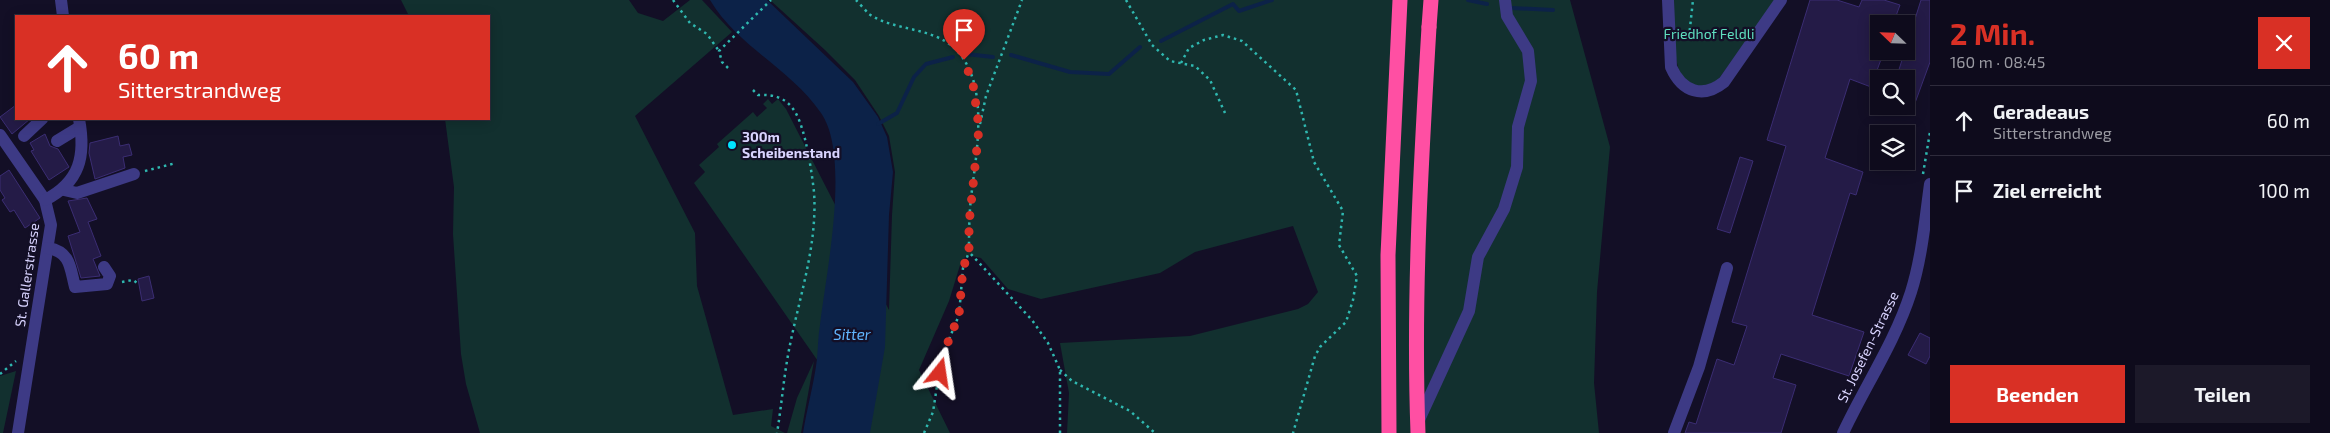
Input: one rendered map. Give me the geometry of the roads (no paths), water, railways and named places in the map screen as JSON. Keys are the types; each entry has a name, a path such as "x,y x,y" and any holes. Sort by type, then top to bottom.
{"highway":[{"path":"1418,433 1417,262 1421,156 1431,0"},
{"path":"1389,433 1388,255 1400,2"}],"street":[{"path":"61,0 63,15"},
{"path":"1413,433 1468,311 1478,256 1504,209 1518,167 1518,127 1531,81 1528,52 1507,16 1504,0"},
{"path":"1668,0 1670,67 1686,87 1702,92 1711,91 1724,82 1781,0"},
{"path":"24,136 41,120"},
{"path":"57,141 80,123"},
{"path":"45,200 64,190 78,169 82,157 80,123"},
{"name":"St. Gallerstrasse","path":"1,140 45,200 51,225 18,433"},
{"path":"64,190 77,193 134,174"},
{"name":"St. Josefen-Strasse","path":"1843,433 1898,325 1910,293 1919,262 1926,182"},
{"path":"48,248 60,250 67,258 75,287 107,284 110,276 104,267"},
{"path":"1674,433 1699,367 1727,268"}],"water":[{"name":"Sitter","path":"710,0 767,0 853,82 878,117 887,137 893,172 889,215 885,347 870,433 803,433 816,368 834,216 834,157 830,132 821,113 809,97 735,31"}],"waterway":[{"path":"1161,41 1233,4 1239,11 1272,0"},
{"path":"1468,0 1487,4"},
{"path":"1512,8 1553,10"},
{"path":"1011,55 1070,72 1109,74 1140,47"},
{"path":"966,54 993,57"},
{"path":"878,124 897,113 914,77 926,64 953,57"}],"place":[{"name":"300m Scheibenstand","path":"732,145"}],"park label":[{"name":"Friedhof Feldli","path":"1709,34"}]}
